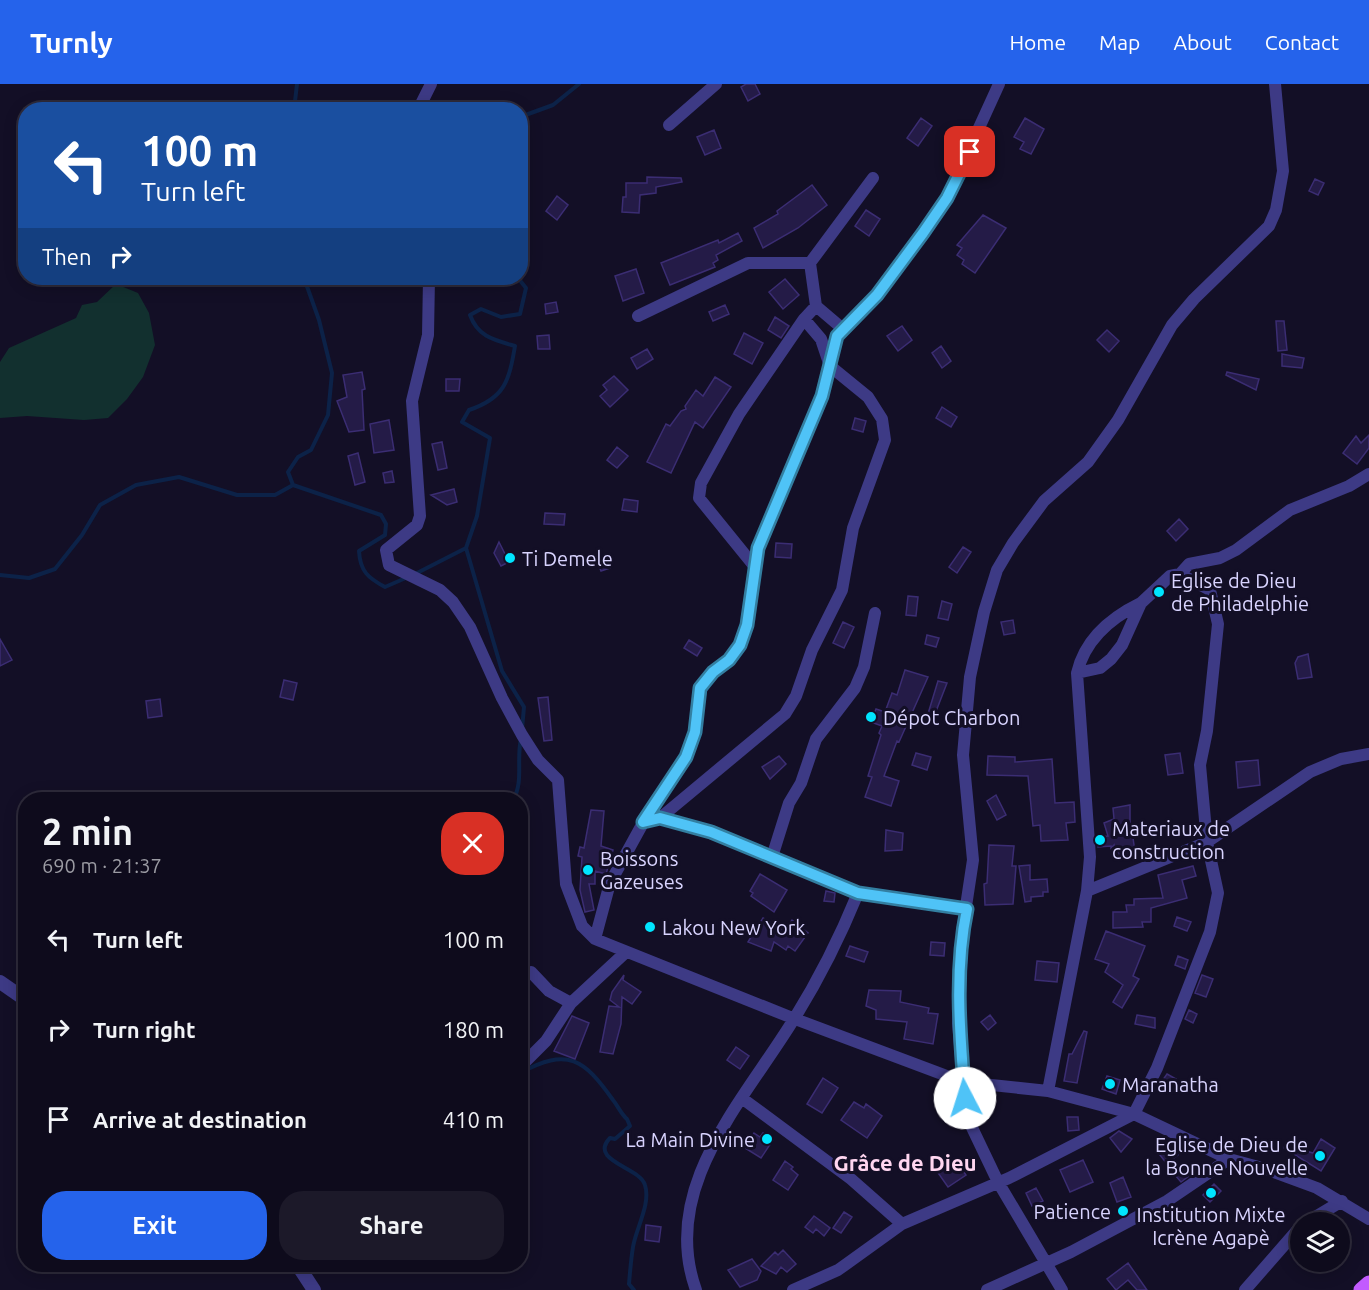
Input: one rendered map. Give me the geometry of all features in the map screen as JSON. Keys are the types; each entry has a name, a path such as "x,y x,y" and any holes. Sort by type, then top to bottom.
{"main road":[{"path":"1361,1290 1369,1283"}],"street":[{"path":"422,102 431,84"},
{"path":"669,125 716,84"},
{"path":"595,939 610,883 643,822 686,757 695,732 700,688 713,672 729,660 740,645 747,625 758,548 822,396 837,336 877,295 947,198 999,84"},
{"path":"1062,1290 998,1182 969,1125 958,1023 963,926 973,860 963,755 970,677 984,612 998,570 1013,543 1044,501 1088,462 1118,420 1172,325 1194,299 1269,226 1276,210 1283,171 1275,84"},
{"path":"843,329 816,306 810,263 873,178"},
{"path":"638,316 748,263 810,263"},
{"path":"429,285 428,335 412,401 420,516 417,525 386,550 389,565 440,590 453,602 470,627 502,698 522,735 538,760 558,780 566,884 582,926 595,939 795,1019 963,1082 1048,1091 1134,1114 1229,1159 1266,1168 1317,1188 1369,1219"},
{"path":"755,567 699,498 700,483 739,414 804,319 816,306"},
{"path":"643,822 660,818 785,714 796,696 812,650 842,590 853,528 885,440 882,419 868,397 830,366 821,339 804,319"},
{"path":"1048,1091 1087,891 1090,857 1077,673 1082,653 1103,627 1121,613 1141,603 1170,576 1180,574 1189,564 1220,558 1236,550 1290,510 1349,486 1369,474"},
{"path":"793,1290 838,1270 902,1224 998,1182 1134,1114 1157,1068 1210,932 1218,893 1207,842 1200,765 1207,731 1218,624 1210,590 1180,574"},
{"path":"1077,673 1100,668 1111,659 1122,645 1141,603"},
{"path":"772,857 789,803 801,783 816,740 855,688 864,667 875,613"},
{"path":"1087,891 1207,842 1310,772 1341,759 1369,754"},
{"path":"660,818 711,832 858,893 967,909"},
{"path":"696,1290 685,1251 689,1211 696,1183 712,1146 795,1019 835,948 858,893"},
{"path":"528,1059 546,1041 571,1003 626,952"},
{"path":"531,972 549,991 571,1003"},
{"path":"0,982 18,994"},
{"path":"743,1099 851,1179 902,1224"},
{"path":"987,1290 1044,1262 1071,1252 1167,1201 1229,1159"},
{"path":"1324,1212 1342,1201"},
{"path":"1245,1290 1290,1238"},
{"path":"302,1272 314,1290"}],"green space":[{"path":"115,285 118,285 138,293 149,313 155,345 143,377 127,399 108,418 84,420 27,416 0,418 0,362 9,348 76,318 82,305 97,302"}],"building":[{"path":"746,84 755,84 760,94 748,101 741,87"},
{"path":"921,118 932,126 918,146 907,138"},
{"path":"1025,118 1044,129 1031,154 1020,149 1024,142 1014,137"},
{"path":"714,130 721,148 705,155 697,137"},
{"path":"647,177 681,178 682,182 656,187 656,193 640,195 639,213 622,212 623,197 626,197 626,183 647,183"},
{"path":"1315,179 1324,183 1318,195 1309,191"},
{"path":"812,185 827,205 798,228 763,248 754,228 778,214 777,211"},
{"path":"557,196 568,205 557,220 546,211"},
{"path":"866,210 880,219 869,236 855,226"},
{"path":"983,215 1006,228 975,273 962,264 964,260 957,255 962,248 957,245"},
{"path":"738,233 742,241 716,255 718,260 713,263 715,267 670,285 661,263 718,240 719,243"},
{"path":"636,269 644,293 623,301 615,276"},
{"path":"785,279 799,295 783,309 769,292"},
{"path":"556,302 558,312 546,314 545,304"},
{"path":"725,305 729,314 713,321 709,312"},
{"path":"775,317 789,326 781,338 768,330"},
{"path":"1276,321 1284,321 1287,350 1278,351"},
{"path":"902,326 912,340 898,351 887,336"},
{"path":"1107,330 1119,341 1109,352 1097,340"},
{"path":"744,333 763,343 752,364 734,354"},
{"path":"549,335 550,349 538,349 537,336"},
{"path":"941,346 951,361 942,368 932,353"},
{"path":"647,349 653,359 637,369 631,358"},
{"path":"1282,354 1304,358 1302,368 1282,366"},
{"path":"362,372 365,389 362,390 364,430 349,432 337,401 347,397 343,375"},
{"path":"1227,372 1259,379 1256,390 1226,375"},
{"path":"614,376 628,390 610,407 600,396 607,390 603,385"},
{"path":"715,377 731,387 703,428 695,422 671,473 647,462 666,424 670,426 681,411 686,409 685,406 696,390 703,396"},
{"path":"446,379 460,379 459,391 446,391"},
{"path":"942,407 957,417 951,427 936,418"},
{"path":"855,418 866,421 863,432 852,429"},
{"path":"389,420 394,450 374,453 370,424"},
{"path":"1369,435 1369,448 1357,464 1343,453 1356,436 1361,443"},
{"path":"442,442 447,468 438,470 432,444"},
{"path":"617,447 628,456 617,468 607,460"},
{"path":"358,453 365,482 355,485 348,456"},
{"path":"392,471 394,482 385,483 383,473"},
{"path":"454,489 457,502 447,505 431,495"},
{"path":"624,499 638,501 637,512 622,510"},
{"path":"545,513 565,514 564,525 544,524"},
{"path":"1179,519 1188,529 1176,541 1167,531"},
{"path":"499,542 509,562 501,566 494,553"},
{"path":"776,543 792,544 791,558 775,557"},
{"path":"963,547 971,552 957,573 949,567"},
{"path":"606,558 610,568 601,571 597,561"},
{"path":"908,596 918,597 916,616 906,615"},
{"path":"942,601 952,604 948,620 938,618"},
{"path":"1013,620 1015,633 1004,635 1001,622"},
{"path":"843,622 854,627 844,648 833,643"},
{"path":"927,635 939,638 936,647 925,644"},
{"path":"0,639 12,660 0,666"},
{"path":"689,640 702,648 697,656 684,648"},
{"path":"1308,654 1312,677 1298,679 1295,663 1298,657"},
{"path":"905,670 928,677 899,742 897,741 884,776 899,781 891,806 865,797 872,777 868,776 882,726 871,722 876,709 885,712 892,693 897,695"},
{"path":"284,680 297,683 293,700 280,697"},
{"path":"938,681 947,683 933,719 927,717"},
{"path":"548,697 552,740 544,741 538,698"},
{"path":"160,699 162,716 148,718 146,701"},
{"path":"916,753 931,757 927,770 912,765"},
{"path":"1180,753 1183,773 1168,775 1165,755"},
{"path":"779,756 786,764 770,779 762,767"},
{"path":"988,756 1015,757 1015,762 1052,759 1055,803 1074,802 1075,822 1066,823 1068,840 1041,841 1040,825 1033,826 1028,776 987,775"},
{"path":"1258,760 1260,785 1238,788 1236,762"},
{"path":"996,795 1006,815 997,820 987,801"},
{"path":"1130,805 1130,823 1121,835 1132,831 1136,859 1120,859 1119,852 1114,852 1114,845 1111,848 1111,846 1098,847 1097,837 1108,836 1104,823 1114,819 1113,808"},
{"path":"591,810 604,811 601,846 613,850 606,874 595,871 595,884 589,884 594,910 585,912 580,890 582,857 578,856 580,847 584,848"},
{"path":"886,830 903,833 902,850 885,851"},
{"path":"989,845 1014,846 1012,866 1016,866 1013,904 985,905 984,884 987,883"},
{"path":"1030,865 1030,880 1047,879 1048,892 1043,892 1043,896 1031,897 1031,901 1025,902 1019,866"},
{"path":"1193,866 1196,876 1182,880 1187,898 1151,908 1151,922 1142,922 1143,927 1113,928 1113,912 1127,912 1126,905 1134,905 1134,899 1163,898 1158,875"},
{"path":"760,874 787,890 774,912 751,896 753,893 750,891"},
{"path":"826,891 835,893 834,902 824,901"},
{"path":"1177,917 1191,922 1187,931 1174,926"},
{"path":"763,918 784,931 792,920 808,933 795,951 788,946 786,950 774,942 771,951 748,942"},
{"path":"1106,931 1145,946 1133,976 1139,979 1122,1008 1113,1002 1123,985 1105,972 1109,964 1095,959"},
{"path":"931,942 945,943 944,956 930,955"},
{"path":"850,946 868,952 864,962 846,956"},
{"path":"1178,956 1188,960 1185,969 1175,965"},
{"path":"1037,961 1059,963 1057,982 1035,980"},
{"path":"624,975 623,980 641,992 632,1004 622,997 621,1024 613,1054 600,1052 609,1006 619,1007 610,1000 612,992"},
{"path":"1202,975 1213,979 1206,997 1195,993"},
{"path":"869,990 901,991 900,1002 929,1008 928,1013 938,1014 933,1044 904,1039 907,1022 876,1019 876,1010 866,1006"},
{"path":"1189,1010 1197,1014 1193,1023 1185,1019"},
{"path":"990,1015 996,1023 988,1030 981,1022"},
{"path":"1137,1015 1155,1018 1155,1028 1135,1024"},
{"path":"572,1016 589,1023 575,1059 554,1051"},
{"path":"1084,1031 1087,1032 1077,1083 1064,1081 1069,1054 1072,1054"},
{"path":"736,1047 749,1056 740,1069 727,1060"},
{"path":"1167,1074 1176,1079 1169,1089 1160,1084"},
{"path":"1107,1076 1120,1080 1116,1094 1102,1089"},
{"path":"823,1078 838,1088 822,1113 807,1104"},
{"path":"854,1102 864,1108 866,1104 882,1116 867,1138 841,1120"},
{"path":"1067,1117 1078,1117 1079,1130 1068,1131"},
{"path":"1119,1131 1132,1139 1121,1152 1110,1138"},
{"path":"754,1133 760,1137 763,1133 773,1140 761,1158 745,1148"},
{"path":"1321,1139 1335,1148 1321,1171 1284,1148 1285,1145 1313,1153"},
{"path":"1171,1146 1178,1155 1167,1164 1160,1155"},
{"path":"954,1158 966,1175 948,1187 936,1170"},
{"path":"1083,1160 1093,1182 1070,1192 1060,1170"},
{"path":"785,1161 798,1175 788,1190 773,1180"},
{"path":"1176,1162 1189,1176 1181,1182 1169,1168"},
{"path":"1123,1177 1131,1197 1117,1202 1110,1183"},
{"path":"1214,1184 1221,1191 1210,1202 1203,1195"},
{"path":"1036,1188 1043,1201 1032,1206 1026,1193"},
{"path":"844,1212 852,1217 841,1233 833,1228"},
{"path":"814,1216 830,1228 824,1236 816,1229 813,1233 805,1227"},
{"path":"646,1225 661,1227 659,1242 645,1240"},
{"path":"783,1250 796,1264 787,1272 781,1267 776,1274 761,1266 775,1252 778,1255"},
{"path":"752,1259 761,1271 757,1280 740,1287 728,1270"},
{"path":"1128,1263 1147,1290 1137,1290 1128,1280 1116,1290 1107,1279"}],"waterway":[{"path":"295,102 297,84"},
{"path":"528,114 553,105 579,84"},
{"path":"306,285 319,320 332,373 328,415 311,450 298,457 288,472 293,485 381,515 386,524 385,535 359,551 363,569 385,587 408,577"},
{"path":"466,548 477,516 490,438 462,422 469,410 491,400 503,387 515,346 482,333 470,315 481,309 501,317 520,314 526,288 524,285"},
{"path":"0,575 29,578 55,569 82,535 100,505 136,485 179,477 237,495 275,495 293,485"},
{"path":"415,574 466,548 502,671 524,707 522,729"},
{"path":"516,792 521,739"},
{"path":"528,1069 551,1060 574,1061 593,1075 627,1119 630,1126 615,1139 610,1138 605,1146 605,1153 634,1173 645,1185 646,1200 632,1252 629,1284 634,1290"}],"place":[{"name":"Ti Demele","path":"510,558"},
{"name":"Eglise de Dieu de Philadelphie","path":"1159,592"},
{"name":"Dépot Charbon","path":"871,717"},
{"name":"Materiaux de construction","path":"1100,840"},
{"name":"Boissons Gazeuses","path":"588,870"},
{"name":"Lakou New York","path":"650,927"},
{"name":"Maranatha","path":"1110,1084"},
{"name":"La Main Divine","path":"767,1139"},
{"name":"Eglise de Dieu de la Bonne Nouvelle","path":"1320,1156"},
{"name":"Institution Mixte Icrène Agapè","path":"1211,1193"},
{"name":"Patience","path":"1123,1211"}],"district":[{"name":"Grâce de Dieu","path":"905,1162"}],"route":[{"path":"965,1098 958,1023 963,926 967,909 858,893 711,832 660,818 643,822 686,757 695,732 700,688 713,672 729,660 740,645 747,625 758,548 822,396 837,336 877,295 923,233 947,198 970,152"}]}
